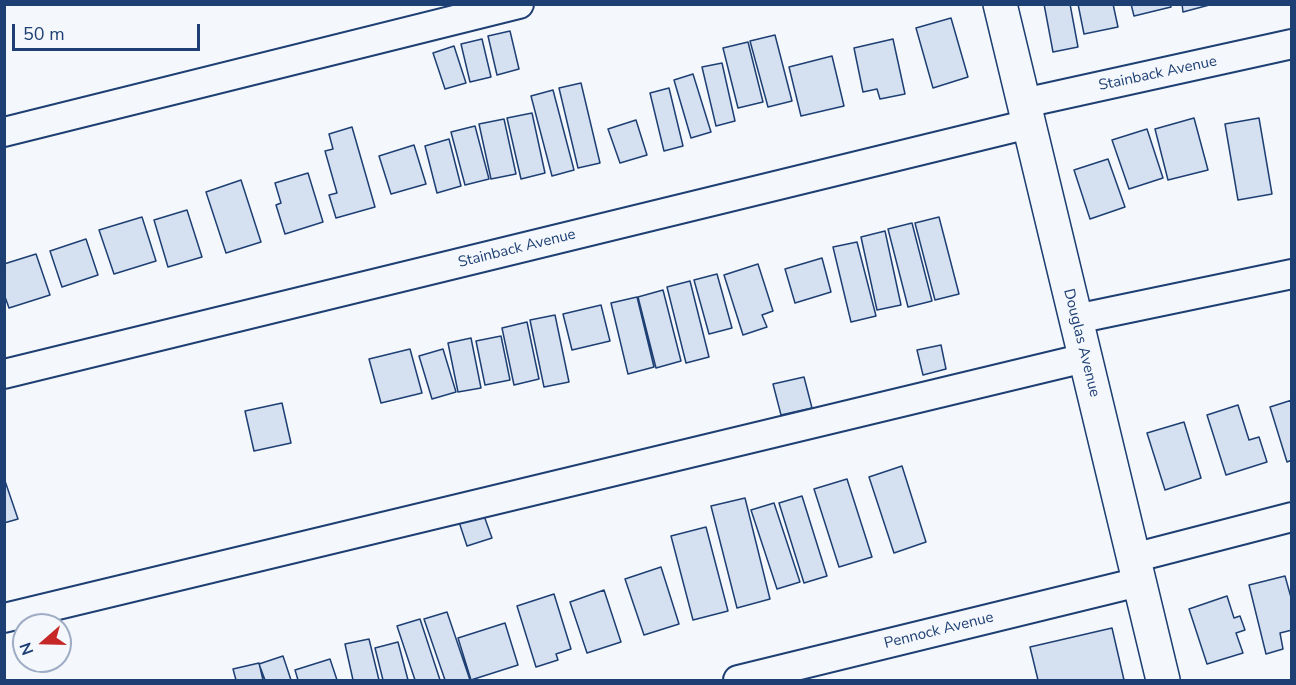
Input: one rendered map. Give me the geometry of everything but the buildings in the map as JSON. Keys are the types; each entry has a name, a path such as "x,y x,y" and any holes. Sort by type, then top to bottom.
{"main road":[{"name":"Douglas Avenue","path":"1000,4 1163,681"}],"street":[{"path":"4,132 519,4"},
{"name":"Stainback Avenue","path":"4,374 1292,44"},
{"path":"1076,319 1292,274"},
{"path":"4,618 1085,358"},
{"name":"Pennock Avenue","path":"738,681 1136,570 1292,517"}]}
